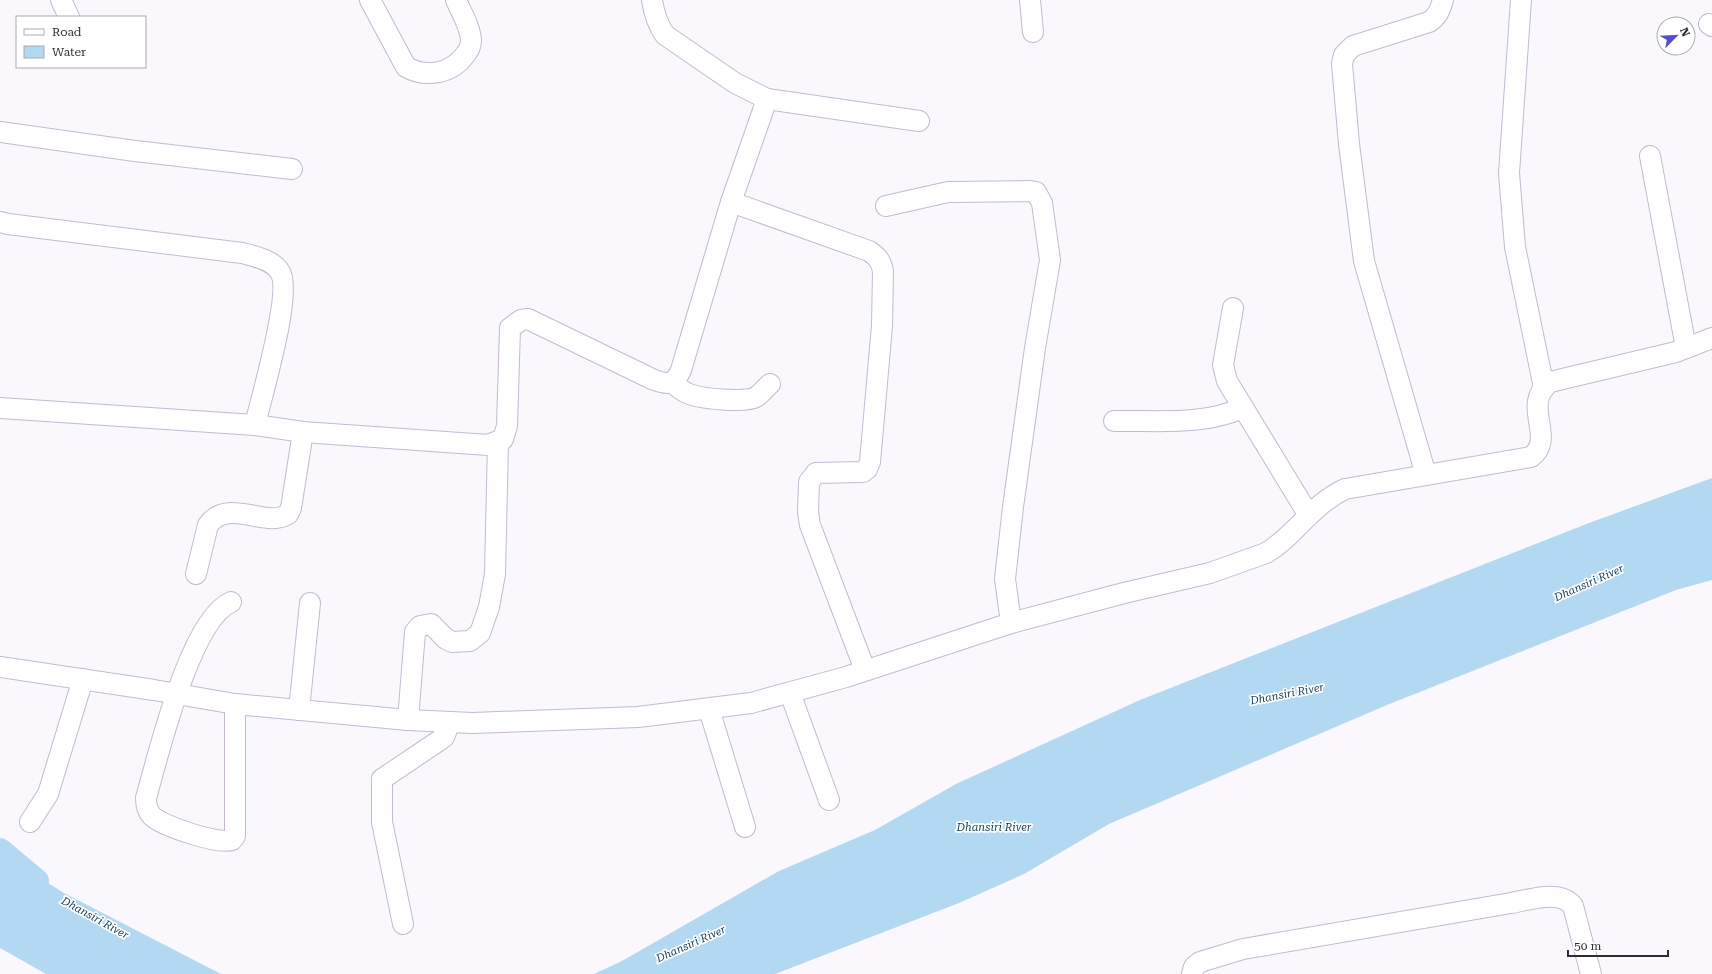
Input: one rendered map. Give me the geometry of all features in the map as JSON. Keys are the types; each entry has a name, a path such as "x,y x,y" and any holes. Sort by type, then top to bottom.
{"street":[{"path":"61,0 69,16"},
{"path":"370,0 406,67 416,73 438,73 453,67 462,60 469,50 471,41 456,0"},
{"path":"652,0 654,14 665,35 735,83 767,99 919,121"},
{"path":"1030,0 1033,32"},
{"path":"1426,475 1364,261 1350,159 1342,64 1344,56 1353,46 1429,22 1435,18 1439,12 1443,0"},
{"path":"1521,0 1510,147 1510,186 1516,247 1544,388"},
{"path":"0,408 255,426 302,432 488,445 503,439 507,426 510,328 521,320 528,319 537,322 663,384 672,383 677,379 681,370 731,202 767,99"},
{"path":"0,132 135,151 292,169"},
{"path":"1650,156 1686,348"},
{"path":"886,206 948,192 1030,191 1036,192 1042,203 1050,260 1035,348 1012,514 1006,579 1010,623"},
{"path":"731,202 869,251 877,256 881,263 883,271 882,326 870,462 867,469 863,472 816,473 809,482 808,512 810,525 820,555 865,670"},
{"path":"0,222 242,253 262,258 272,264 280,271 283,281 283,305 255,426"},
{"path":"1233,308 1223,365 1224,373 1242,408 1308,514"},
{"path":"0,667 235,704 408,720 472,723 618,718 739,706 790,693 1010,623 1124,593 1210,573 1266,553 1274,548 1308,514 1345,489 1531,457 1540,448 1541,441 1538,401 1539,393 1550,382 1686,348 1712,338"},
{"path":"672,383 687,393 696,396 729,399 752,398 770,384"},
{"path":"1114,421 1208,418 1224,416 1242,408"},
{"path":"196,574 208,525 213,518 232,513 277,519 288,514 291,508 302,432"},
{"path":"408,720 415,632 420,626 431,624 446,639 452,642 470,640 480,633 489,607 495,574 498,442"},
{"path":"231,602 225,604 209,621 175,694 146,798 146,806 149,812 158,821 202,837 222,842 232,840 235,836 235,704"},
{"path":"299,710 310,603"},
{"path":"30,822 48,794 83,679"},
{"path":"790,693 829,800"},
{"path":"709,709 745,827"},
{"path":"403,924 382,822 382,779 444,737 450,722"},
{"path":"1192,974 1194,967 1200,962 1243,949 1511,902 1554,897 1563,897 1569,900 1573,906 1591,974"}],"water":[{"name":"Dhansiri River","path":"1712,478 1712,580 1676,590 1387,705 1109,824 1024,874 959,903 775,974 594,974 622,961 779,871 875,830 956,784 1140,700 1589,523"},
{"name":"Dhansiri River","path":"0,853 64,893 221,974 46,974 0,948"}],"waterway":[{"name":"Dhansiri River","path":"0,850 37,881"}]}
